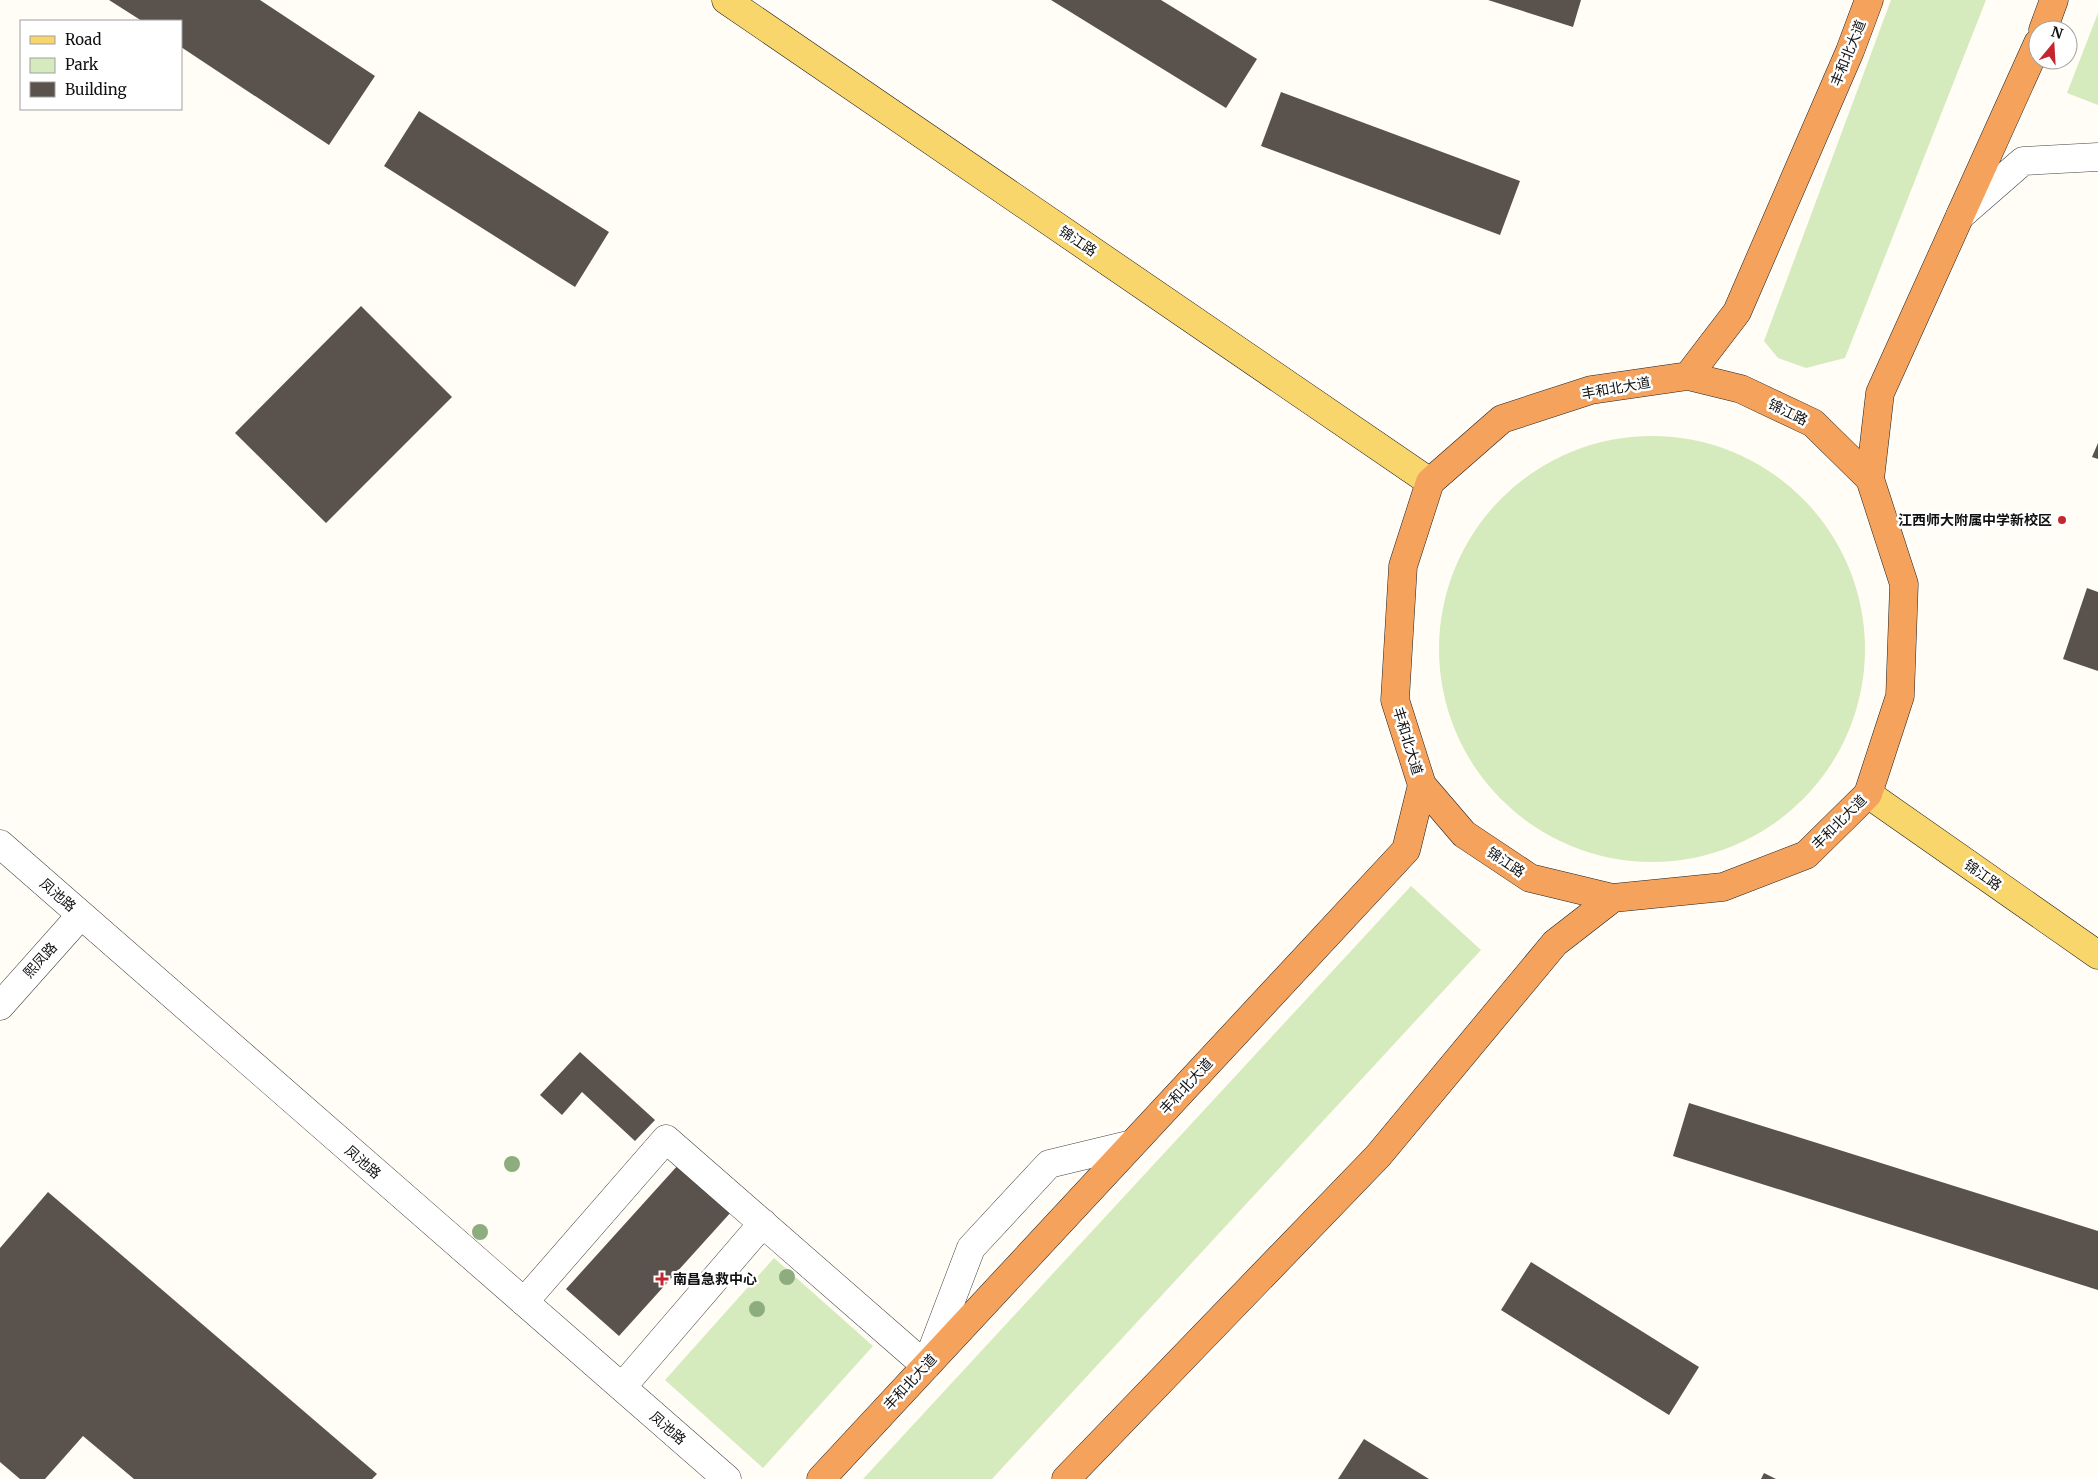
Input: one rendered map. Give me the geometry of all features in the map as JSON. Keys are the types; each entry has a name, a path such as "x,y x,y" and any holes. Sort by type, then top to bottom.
{"highway":[{"name":"丰和北大道","path":"821,1479 1406,850 1422,785 1395,700 1403,566 1430,482 1502,419 1591,390 1688,376 1737,312 1850,51 1869,0"},
{"path":"2047,20 2054,0"},
{"name":"丰和北大道","path":"1613,898 1723,887 1806,855 1868,794 1900,696 1904,584 1870,479 1880,393 2028,65"},
{"name":"锦江路","path":"1688,376 1741,389 1813,423 1870,479"},
{"name":"锦江路","path":"1422,785 1464,834 1530,878 1613,898"},
{"path":"1066,1479 1378,1156 1555,942 1613,898"}],"main road":[{"name":"锦江路","path":"726,0 1430,482"},
{"name":"锦江路","path":"1868,794 2098,956"}],"street":[{"path":"1960,216 2023,161 2098,157"},
{"name":"凤池路","path":"0,844 727,1479"},
{"name":"熙凤路","path":"0,1006 81,915"},
{"path":"524,1302 666,1140 926,1366 972,1248 1049,1164 1132,1144"},
{"path":"622,1387 763,1223"}],"green space":[{"path":"1891,0 1986,0 1845,358 1806,368 1778,358 1764,341"},
{"path":"2098,13 2098,105 2067,93 2076,70 2078,70 2078,65"},
{"path":"1652,436 1694,440 1734,452 1771,472 1803,498 1829,530 1849,567 1861,607 1865,649 1861,691 1849,731 1829,768 1803,800 1771,826 1734,846 1694,858 1652,862 1610,858 1570,846 1533,826 1501,800 1475,768 1455,731 1443,691 1439,649 1443,607 1455,567 1475,530 1501,498 1533,472 1570,452 1610,440"},
{"path":"1411,886 1481,950 992,1479 863,1479"},
{"path":"774,1258 873,1346 763,1468 665,1380"}],"building":[{"path":"109,0 260,0 375,76 329,145 182,48 182,20 140,20"},
{"path":"1051,0 1161,0 1257,59 1226,108"},
{"path":"1488,0 1581,0 1573,27"},
{"path":"1281,92 1520,181 1500,235 1261,146"},
{"path":"419,111 609,232 575,287 384,166"},
{"path":"361,306 452,397 326,523 235,433"},
{"path":"2098,443 2098,459 2092,457"},
{"path":"2087,588 2098,592 2098,671 2063,659"},
{"path":"580,1052 655,1120 635,1141 582,1092 562,1115 540,1095"},
{"path":"1689,1103 2098,1231 2098,1290 1673,1156"},
{"path":"679,1164 732,1211 619,1336 566,1289"},
{"path":"48,1192 377,1474 372,1479 134,1479 83,1436 45,1479 20,1479 0,1462 0,1248"},
{"path":"1531,1262 1699,1367 1669,1415 1501,1310"},
{"path":"1364,1439 1429,1479 1338,1479"},
{"path":"1764,1473 1776,1479 1761,1479"}],"place":[{"name":"江西师大附属中学新校区","path":"2062,520"},
{"name":"南昌急救中心","path":"662,1279"}]}
